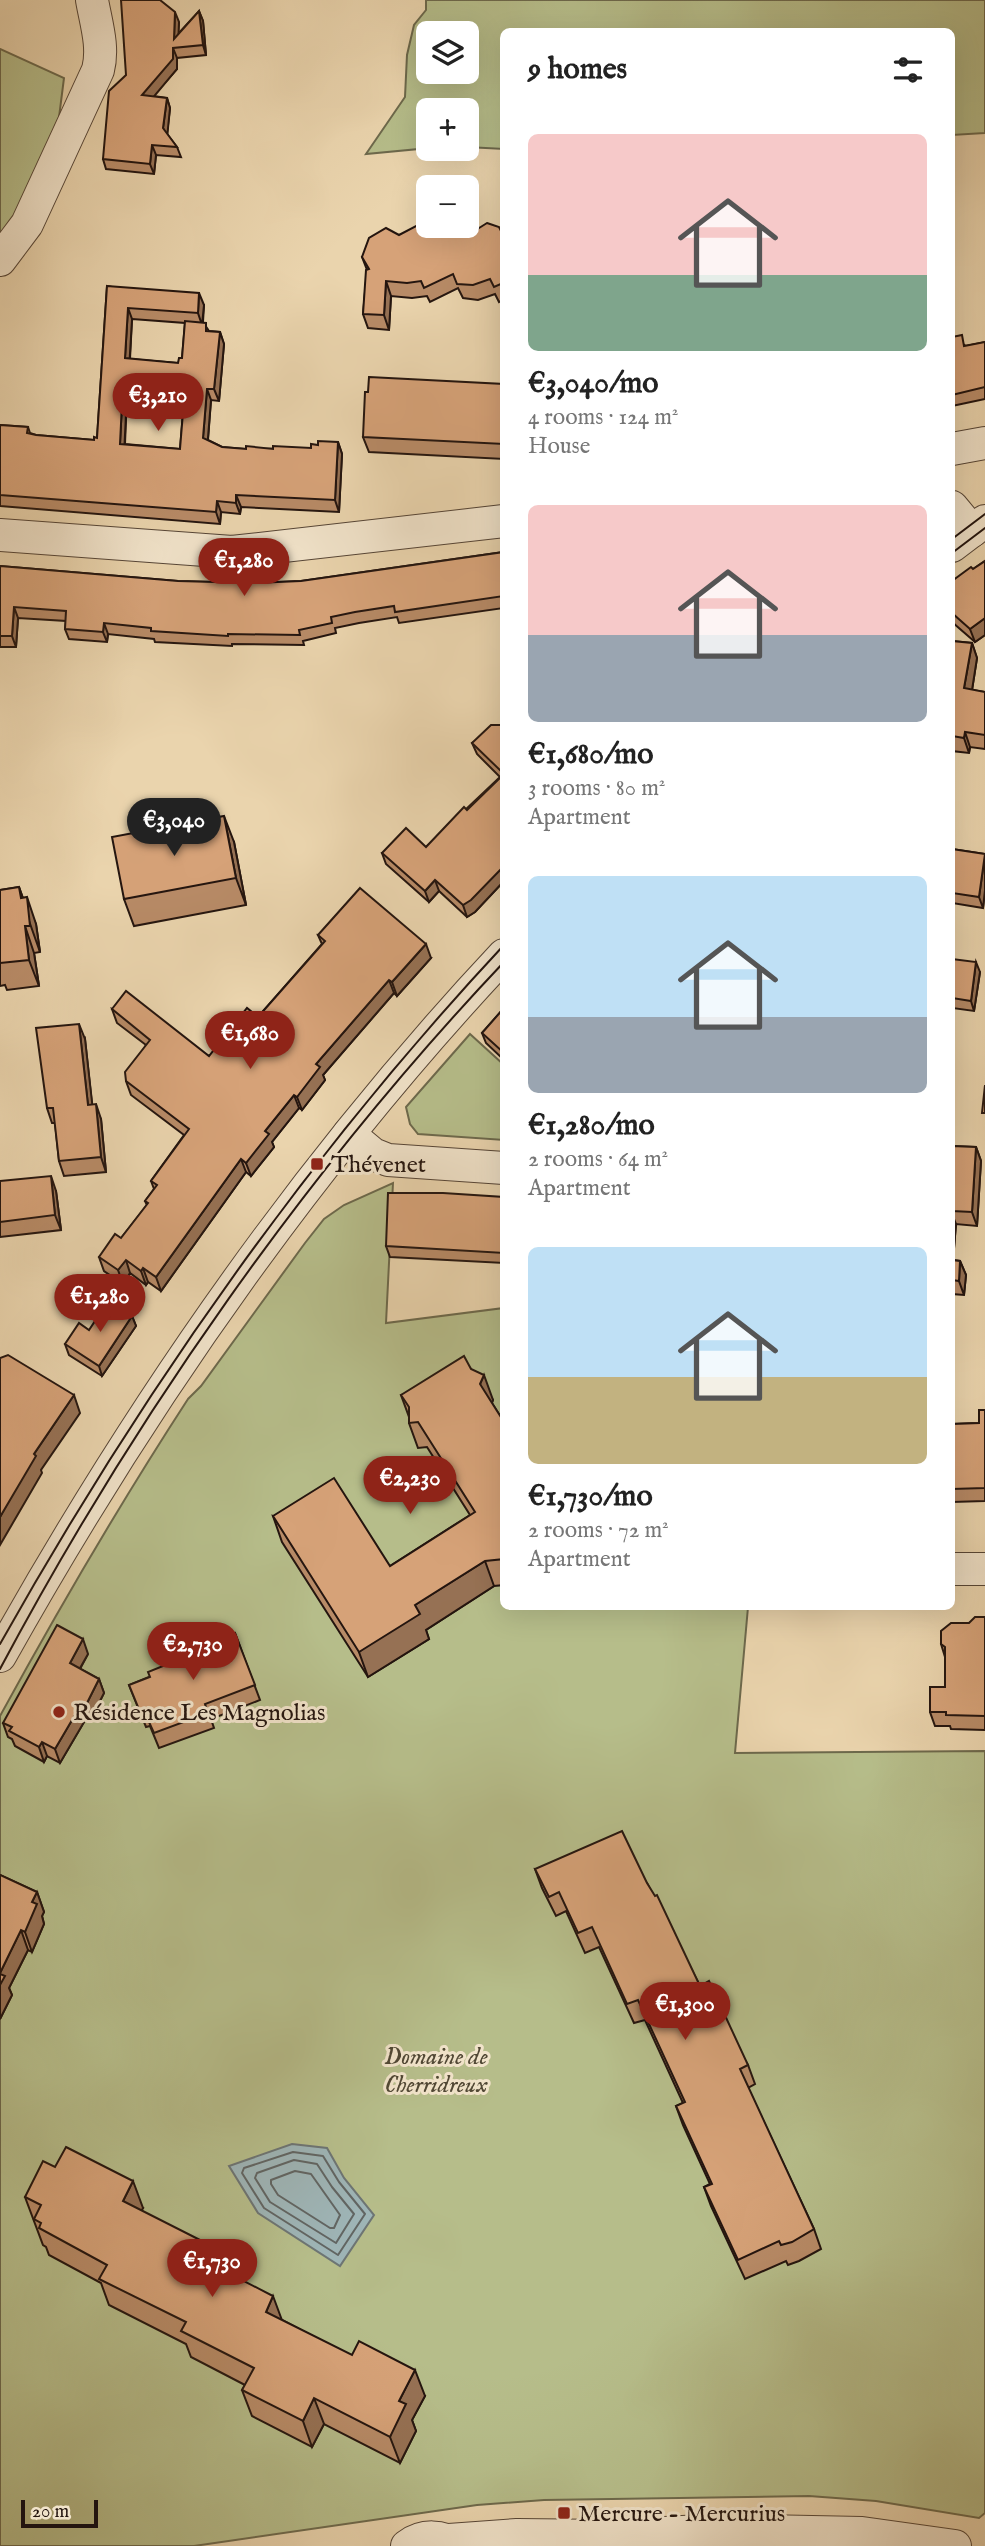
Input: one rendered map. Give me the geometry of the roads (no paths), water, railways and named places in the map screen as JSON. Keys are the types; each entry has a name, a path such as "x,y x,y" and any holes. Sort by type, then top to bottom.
{"street":[{"path":"0,260 27,223 98,70 101,47 92,0"},
{"path":"955,448 985,443"},
{"path":"955,511 970,533"},
{"path":"0,535 232,552 500,521"},
{"path":"0,1656 77,1522 163,1385 279,1221 443,1021 500,959"},
{"path":"349,1134 373,1154 388,1160 500,1168"},
{"path":"955,1569 985,1569"},
{"path":"407,2546 426,2537 438,2537 454,2543 517,2535 601,2541 718,2530 862,2533 955,2546"}],"water":[{"path":"292,2144 327,2148 344,2178 374,2215 340,2266 258,2213 229,2166"}],"tram line":[{"path":"955,537 985,514"},
{"path":"955,551 985,528"},
{"path":"0,1644 111,1459 169,1368 231,1280 362,1108 500,949"},
{"path":"0,1669 108,1481 229,1299 361,1124 500,966"}],"place":[{"name":"Thévenet","path":"317,1164"},
{"name":"Résidence Les Magnolias","path":"59,1712"},
{"name":"Mercure - Mercurius","path":"564,2513"}],"park label":[{"name":"Domaine de Cherridreux","path":"436,2070"}]}
